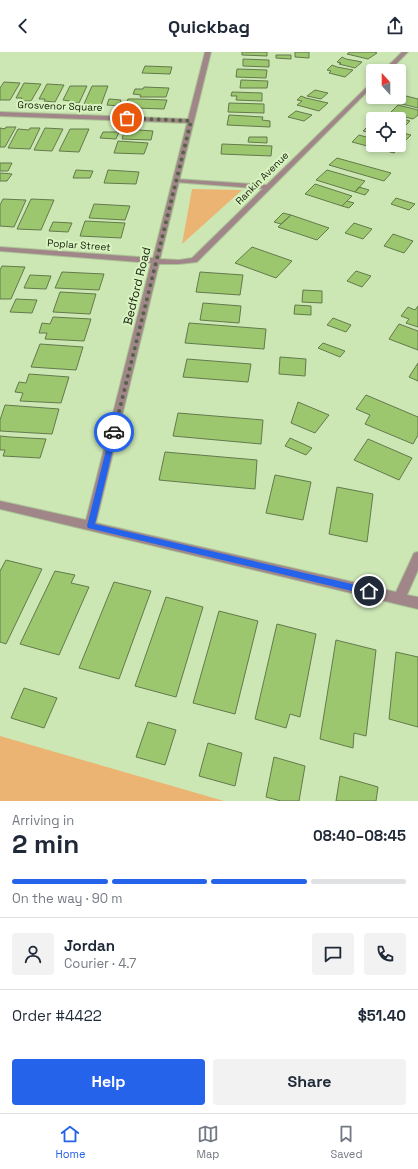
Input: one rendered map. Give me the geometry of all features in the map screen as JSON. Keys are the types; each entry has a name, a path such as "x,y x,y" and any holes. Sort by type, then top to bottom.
{"street":[{"name":"Bedford Road","path":"90,526 208,52"},
{"path":"393,64 405,52"},
{"name":"Rankin Avenue","path":"156,261 179,262 194,260 366,91"},
{"name":"Grosvenor Square","path":"0,114 191,121"},
{"path":"176,181 267,187"},
{"name":"Poplar Street","path":"0,249 156,261"},
{"path":"0,505 418,603"},
{"path":"400,598 418,557"}],"shaded area":[{"path":"192,189 242,190 182,244"},
{"path":"0,736 224,801 0,801"}],"building":[{"path":"242,52 267,52 267,56 242,55"},
{"path":"295,52 309,52 309,58 295,57"},
{"path":"350,52 377,53 368,59 347,54"},
{"path":"276,55 291,55 291,59 276,58"},
{"path":"342,57 362,62 355,68 339,64 341,63 337,62"},
{"path":"243,59 269,60 269,67 243,66"},
{"path":"332,65 353,70 345,77 329,73 331,71 327,70"},
{"path":"145,66 172,67 170,74 142,73"},
{"path":"237,69 267,70 266,78 236,77"},
{"path":"241,80 268,81 267,88 240,88"},
{"path":"4,82 20,83 10,100 0,100 0,88"},
{"path":"24,83 41,84 31,101 21,101 22,98 16,98"},
{"path":"47,84 64,85 55,102 39,99"},
{"path":"70,86 87,86 79,103 69,103 70,101 63,100"},
{"path":"92,86 108,86 101,105 84,104"},
{"path":"144,87 169,88 166,97 140,97 141,95 133,94 135,89 143,89"},
{"path":"315,90 328,93 321,99 307,96"},
{"path":"232,92 262,93 262,101 236,100 237,96 231,96"},
{"path":"301,96 328,103 319,111 297,105 302,101 297,100"},
{"path":"406,96 418,99 418,108 402,104 406,104"},
{"path":"109,99 121,100 119,106 107,105"},
{"path":"128,99 167,100 164,109 135,108 136,104 126,104"},
{"path":"229,103 264,104 264,113 228,112"},
{"path":"398,105 418,110 418,115 413,119 406,117 406,112 391,112"},
{"path":"296,111 312,115 304,121 288,117"},
{"path":"229,115 263,117 262,120 270,121 270,127 227,125"},
{"path":"406,120 410,121 406,125"},
{"path":"6,127 16,127 5,147 0,147 0,128 5,129"},
{"path":"30,128 40,128 30,149 8,148 18,129 29,130"},
{"path":"45,128 63,129 52,151 34,150"},
{"path":"70,129 89,129 79,152 59,151"},
{"path":"125,129 153,131 151,140 122,139"},
{"path":"103,132 119,132 116,139 100,138"},
{"path":"406,134 411,135 406,140"},
{"path":"359,135 366,137 366,146 352,142"},
{"path":"249,137 267,137 267,143 248,142"},
{"path":"118,141 148,143 144,154 114,153"},
{"path":"222,144 272,146 271,156 221,154"},
{"path":"337,158 391,173 384,181 329,165"},
{"path":"0,163 12,163 8,171 0,171"},
{"path":"76,170 93,171 90,178 73,178"},
{"path":"108,170 139,172 136,184 104,183"},
{"path":"327,170 365,181 355,192 316,180"},
{"path":"0,173 12,174 7,181 0,181"},
{"path":"315,184 352,196 342,206 305,194"},
{"path":"359,187 369,190 365,195 355,192"},
{"path":"396,198 415,204 409,210 391,204"},
{"path":"3,199 26,200 14,227 0,226 0,205"},
{"path":"31,199 54,200 41,230 17,229"},
{"path":"347,201 354,203 349,208 342,206"},
{"path":"94,204 130,206 125,220 89,218"},
{"path":"283,213 291,215 281,224 274,222"},
{"path":"291,215 329,228 317,240 278,227"},
{"path":"85,221 125,223 121,238 80,236"},
{"path":"53,222 72,223 68,232 49,231"},
{"path":"354,223 372,229 363,239 345,233"},
{"path":"393,234 413,241 404,253 384,246"},
{"path":"252,247 292,261 276,278 235,263"},
{"path":"2,266 25,267 11,299 0,299 0,270"},
{"path":"356,271 371,276 362,287 347,281"},
{"path":"62,272 104,274 99,290 55,288"},
{"path":"200,272 243,275 240,295 196,292"},
{"path":"30,275 51,276 46,289 24,288"},
{"path":"303,290 322,291 322,303 302,302"},
{"path":"60,292 96,294 90,314 53,312"},
{"path":"16,299 37,300 32,313 10,312"},
{"path":"203,303 241,306 239,323 200,320"},
{"path":"295,305 311,306 311,315 294,314"},
{"path":"418,306 418,327 406,323 409,319 401,316 408,307 415,310"},
{"path":"53,317 91,319 84,341 45,339 47,333 39,333 42,323 50,324"},
{"path":"333,318 351,325 346,332 327,325"},
{"path":"189,323 266,329 264,349 185,343"},
{"path":"399,324 418,331 418,350 389,339"},
{"path":"323,343 345,351 340,357 318,348"},
{"path":"40,344 83,347 76,370 31,367"},
{"path":"280,357 306,359 305,376 279,374"},
{"path":"187,359 251,364 248,382 183,377"},
{"path":"418,363 418,381 409,377"},
{"path":"29,374 69,377 61,403 20,401 23,393 15,392 19,382 26,383"},
{"path":"366,395 418,417 418,435 413,444 365,424 370,415 356,409"},
{"path":"298,402 329,415 315,433 291,423"},
{"path":"5,405 59,409 52,434 0,431 0,420"},
{"path":"178,413 263,420 261,444 173,436"},
{"path":"0,436 46,439 40,458 3,456 5,450 0,450"},
{"path":"290,438 312,448 306,455 285,446"},
{"path":"368,439 412,458 399,480 354,460"},
{"path":"165,452 257,460 255,489 159,480"},
{"path":"275,475 311,482 303,520 266,513"},
{"path":"337,487 373,494 367,542 329,534"},
{"path":"6,560 42,569 6,644 0,642 0,571"},
{"path":"55,571 75,575 71,583 89,587 59,655 20,644"},
{"path":"114,582 151,591 119,679 79,668"},
{"path":"166,597 203,607 176,697 135,686"},
{"path":"219,611 258,621 235,714 193,703"},
{"path":"277,624 316,634 300,717 290,714 286,728 255,719"},
{"path":"336,640 376,650 366,736 354,733 353,748 320,739"},
{"path":"396,652 418,657 418,727 389,719"},
{"path":"24,688 57,698 44,728 11,718"},
{"path":"148,722 176,730 165,765 136,757"},
{"path":"208,743 242,753 235,786 199,776"},
{"path":"274,757 305,766 299,801 281,801 266,797"},
{"path":"340,776 378,787 376,801 336,801"}],"way so far":[{"path":"114,432 191,121 127,118"}],"route":[{"path":"114,432 90,526 369,591"}]}
